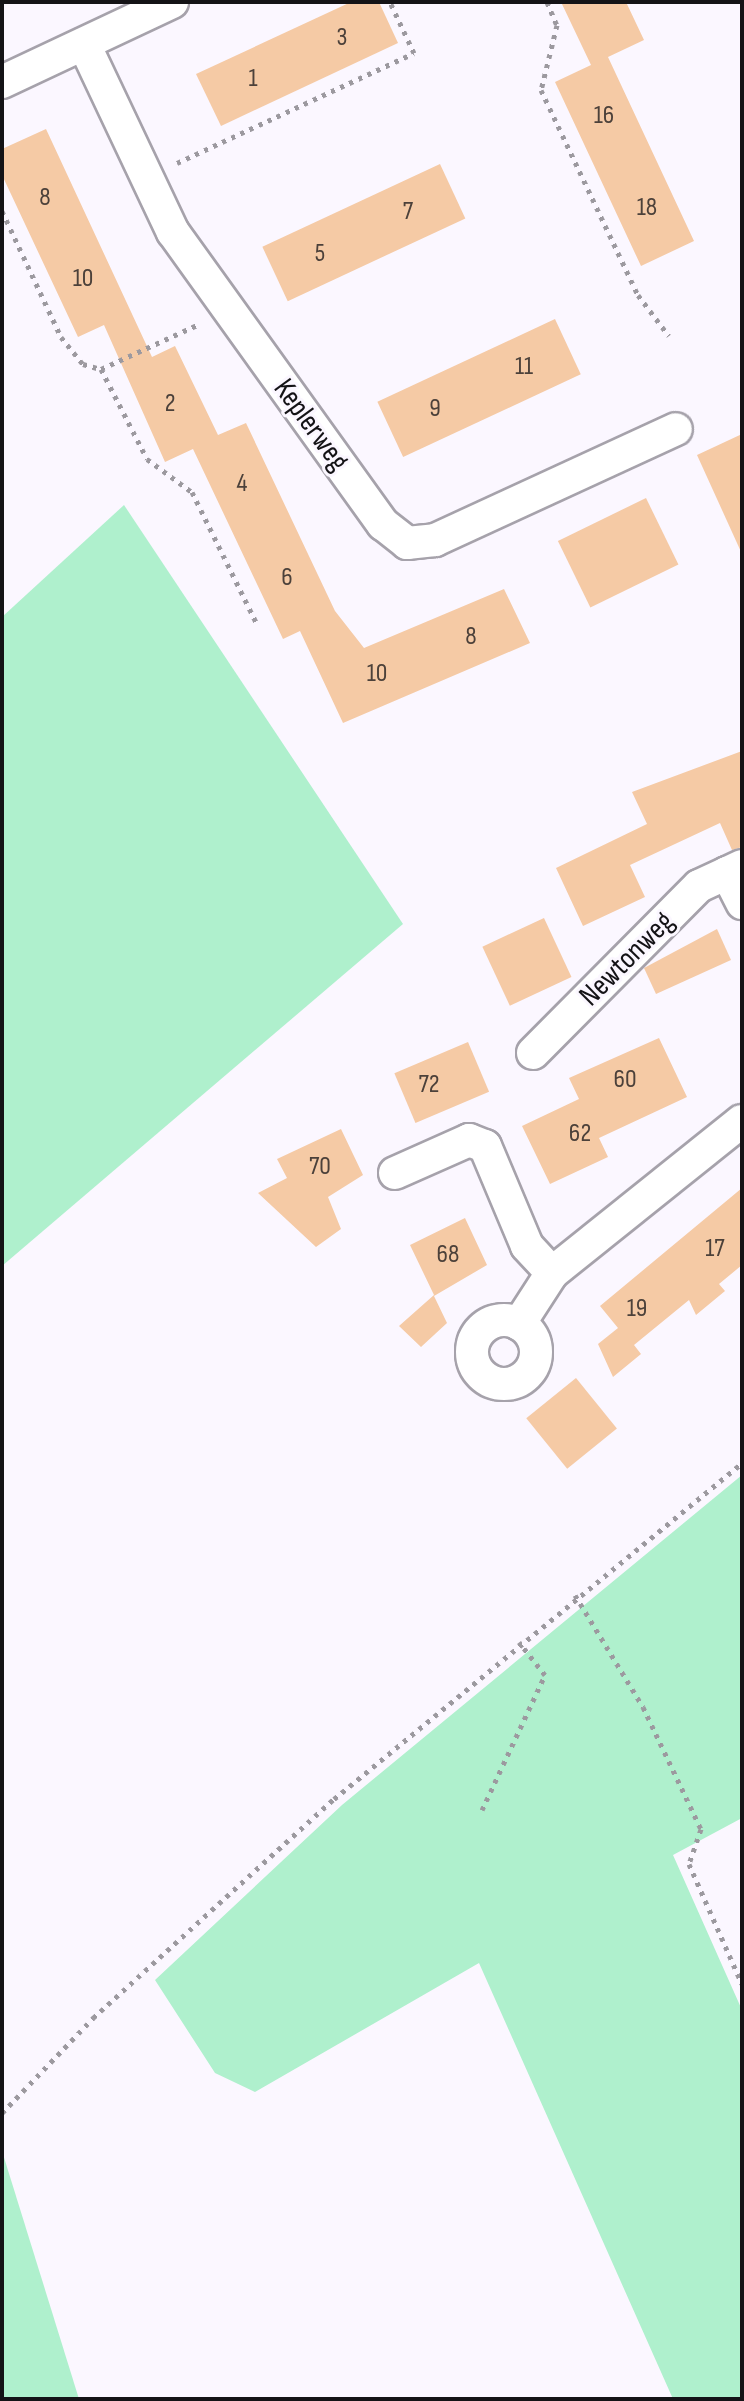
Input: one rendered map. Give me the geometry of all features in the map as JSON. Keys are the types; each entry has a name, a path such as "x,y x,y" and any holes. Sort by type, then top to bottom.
{"street":[{"path":"2,82 172,2"},
{"name":"Keplerweg","path":"84,44 173,232 383,524 407,543 435,540 676,429"},
{"name":"Newtonweg","path":"533,1053 699,886 734,869 742,903"},
{"path":"519,1324 552,1273 742,1121"},
{"path":"395,1173 469,1140 485,1146 527,1246 552,1273"}],"path":[{"path":"147,177 414,53 390,2"},
{"path":"547,2 557,25 541,90 638,295 669,336"},
{"path":"2,211 61,337 83,364 101,369 229,310"},
{"path":"101,369 147,459 192,492 256,622"},
{"path":"2,2113 128,1986 519,1642 742,1463"},
{"path":"575,1595 643,1707 701,1829 689,1864 742,1984"},
{"path":"482,1810 545,1675 519,1642"}],"green space":[{"path":"124,505 403,924 2,1266 2,617"},
{"path":"742,1475 742,1818 673,1855 742,2010 742,2399 673,2399 479,1963 255,2092 215,2073 155,1980 342,1805"},
{"path":"2,2151 79,2399 2,2399"}],"building":[{"path":"351,2 379,2 398,43 221,126 196,74"},
{"path":"561,2 626,2 644,40 608,57 694,241 641,266 555,82 591,65"},
{"path":"46,129 152,357 175,346 218,435 246,423 335,611 364,648 504,589 530,643 343,723 300,631 283,639 193,449 165,462 104,325 78,337 2,175 2,149"},
{"path":"440,164 465,218 288,301 262,247"},
{"path":"555,319 581,374 403,457 377,402"},
{"path":"742,434 742,554 697,455"},
{"path":"646,498 678,565 590,607 558,541"},
{"path":"742,751 742,847 732,850 720,823 630,865 645,897 583,926 556,868 647,824 632,792"},
{"path":"544,918 571,977 510,1006 482,947"},
{"path":"717,929 731,960 656,994 644,968"},
{"path":"659,1038 687,1097 599,1138 608,1157 550,1184 522,1126 579,1099 569,1078"},
{"path":"468,1042 489,1092 415,1123 394,1073"},
{"path":"341,1129 363,1175 328,1197 341,1229 316,1247 258,1193 287,1178 277,1159"},
{"path":"742,1188 742,1265 719,1284 725,1291 696,1315 689,1300 634,1345 641,1354 613,1377 598,1344 618,1328 600,1306"},
{"path":"465,1218 487,1265 434,1296 447,1323 421,1347 399,1326 434,1295 410,1245"},
{"path":"576,1378 617,1429 567,1469 526,1418"}]}
